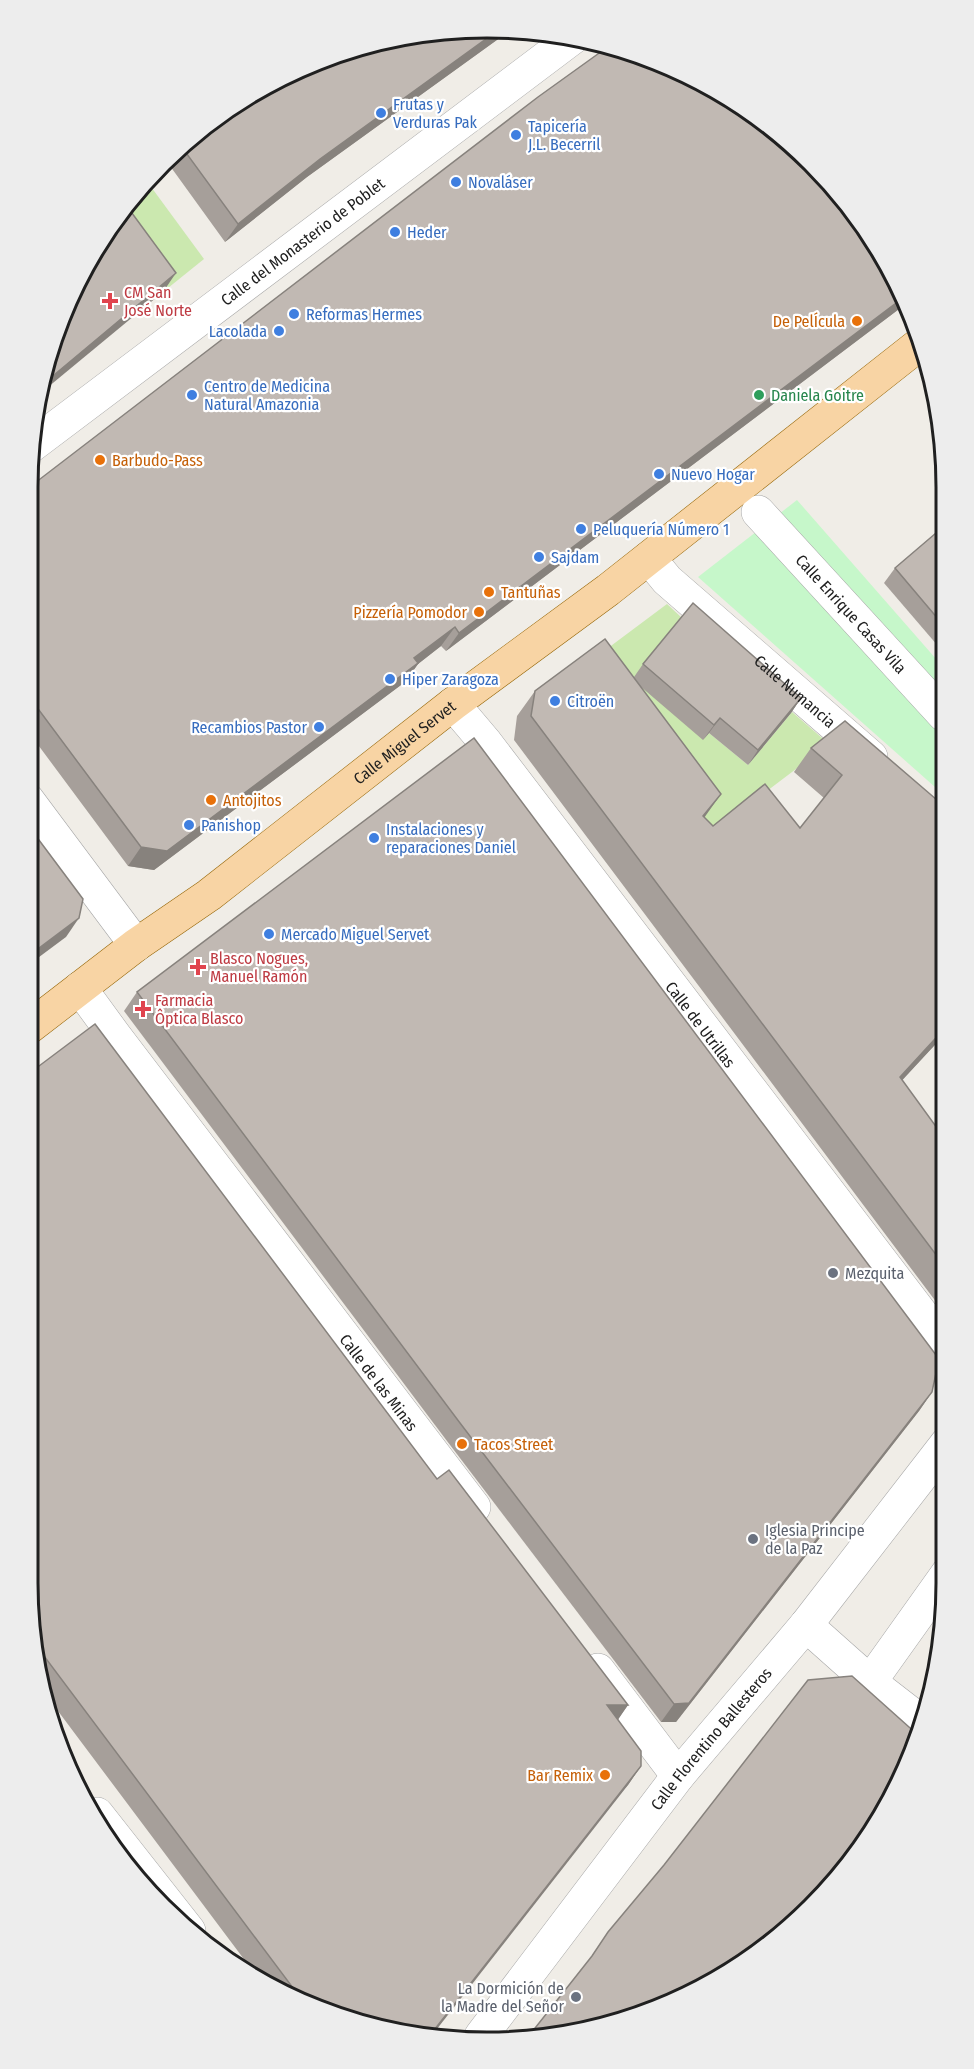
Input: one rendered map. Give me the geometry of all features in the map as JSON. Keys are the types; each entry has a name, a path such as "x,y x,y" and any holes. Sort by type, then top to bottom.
{"main road":[{"name":"Calle Miguel Servet","path":"38,1020 136,945 209,895 453,704 649,558 914,348"}],"street":[{"name":"Calle del Monasterio de Poblet","path":"40,439 564,44"},
{"name":"Calle Enrique Casas Vila","path":"758,512 936,706"},
{"name":"Calle Numancia","path":"649,558 667,580 891,775"},
{"name":"Calle de Utrillas","path":"453,704 486,743 936,1333"},
{"path":"38,814 136,945"},
{"name":"Calle de las Minas","path":"80,988 493,1532"},
{"name":"Calle Florentino Ballesteros","path":"484,2032 678,1776 806,1624 936,1456"},
{"path":"870,1682 936,1590"},
{"path":"806,1624 870,1682 916,1717"},
{"path":"580,1646 678,1776"}],"green space":[{"path":"152,188 204,259 163,292 118,230"},
{"path":"797,500 936,659 936,788 698,577"},
{"path":"667,604 682,618 670,711 703,739 709,733 748,765 792,712 829,744 714,831 588,663"}],"building":[{"path":"487,38 320,159 238,224 186,153 213,130 237,113 288,84 343,61 428,41"},
{"path":"600,52 659,72 712,98 761,130 805,169 825,191 861,237 897,303 459,633 455,627 414,658 418,663 167,851 141,847 38,709 38,481 538,97"},
{"name":"CM San José Norte","path":"131,212 176,273 52,377 61,343 84,288 113,237"},
{"path":"936,533 936,617 895,568"},
{"path":"693,603 801,698 758,750 720,718 714,725 643,664"},
{"path":"605,639 721,794 703,816 713,826 765,784 800,828 842,775 811,748 845,721 936,799 936,1038 900,1077 936,1127 936,1255 531,716 535,691"},
{"path":"474,738 936,1355 936,1373 932,1392 689,1703 674,1704 137,992"},
{"path":"38,839 83,899 79,918 38,949"},
{"path":"95,1024 437,1479 449,1470 628,1705 607,1705 641,1751 641,1766 435,2029 399,2023 343,2008 292,1987 43,1655 38,1611 38,1067"},
{"path":"852,1676 912,1729 890,1781 861,1832 844,1856 805,1900 783,1920 761,1939 712,1971 686,1985 631,2008 575,2023 534,2029 608,1932 664,1865 808,1680"}],"place":[{"name":"Frutas y Verduras Pak","path":"381,113"},
{"name":"Tapicería J.L. Becerril","path":"516,135"},
{"name":"Novaláser","path":"456,182"},
{"name":"Heder","path":"395,232"},
{"name":"CM San José Norte","path":"110,301"},
{"name":"Reformas Hermes","path":"294,314"},
{"name":"De PelÍcula","path":"857,321"},
{"name":"Lacolada","path":"279,331"},
{"name":"Centro de Medicina Natural Amazonia","path":"192,395"},
{"name":"Daniela Goitre","path":"759,395"},
{"name":"Barbudo-Pass","path":"100,460"},
{"name":"Nuevo Hogar","path":"659,474"},
{"name":"Peluquería Número 1","path":"581,529"},
{"name":"Sajdam","path":"539,557"},
{"name":"Tantuñas","path":"489,592"},
{"name":"Pizzería Pomodor","path":"479,612"},
{"name":"Hiper Zaragoza","path":"390,679"},
{"name":"Citroën","path":"555,701"},
{"name":"Recambios Pastor","path":"319,727"},
{"name":"Antojitos","path":"211,800"},
{"name":"Panishop","path":"189,825"},
{"name":"Instalaciones y reparaciones Daniel","path":"374,838"},
{"name":"Mercado Miguel Servet","path":"269,934"},
{"name":"Blasco Nogues, Manuel Ramón","path":"198,967"},
{"name":"Farmacia Ôptica Blasco","path":"143,1009"},
{"name":"Mezquita","path":"833,1273"},
{"name":"Tacos Street","path":"462,1444"},
{"name":"Iglesia Principe de la Paz","path":"753,1539"},
{"name":"Bar Remix","path":"605,1775"},
{"name":"La Dormición de la Madre del Señor","path":"576,1997"}]}
